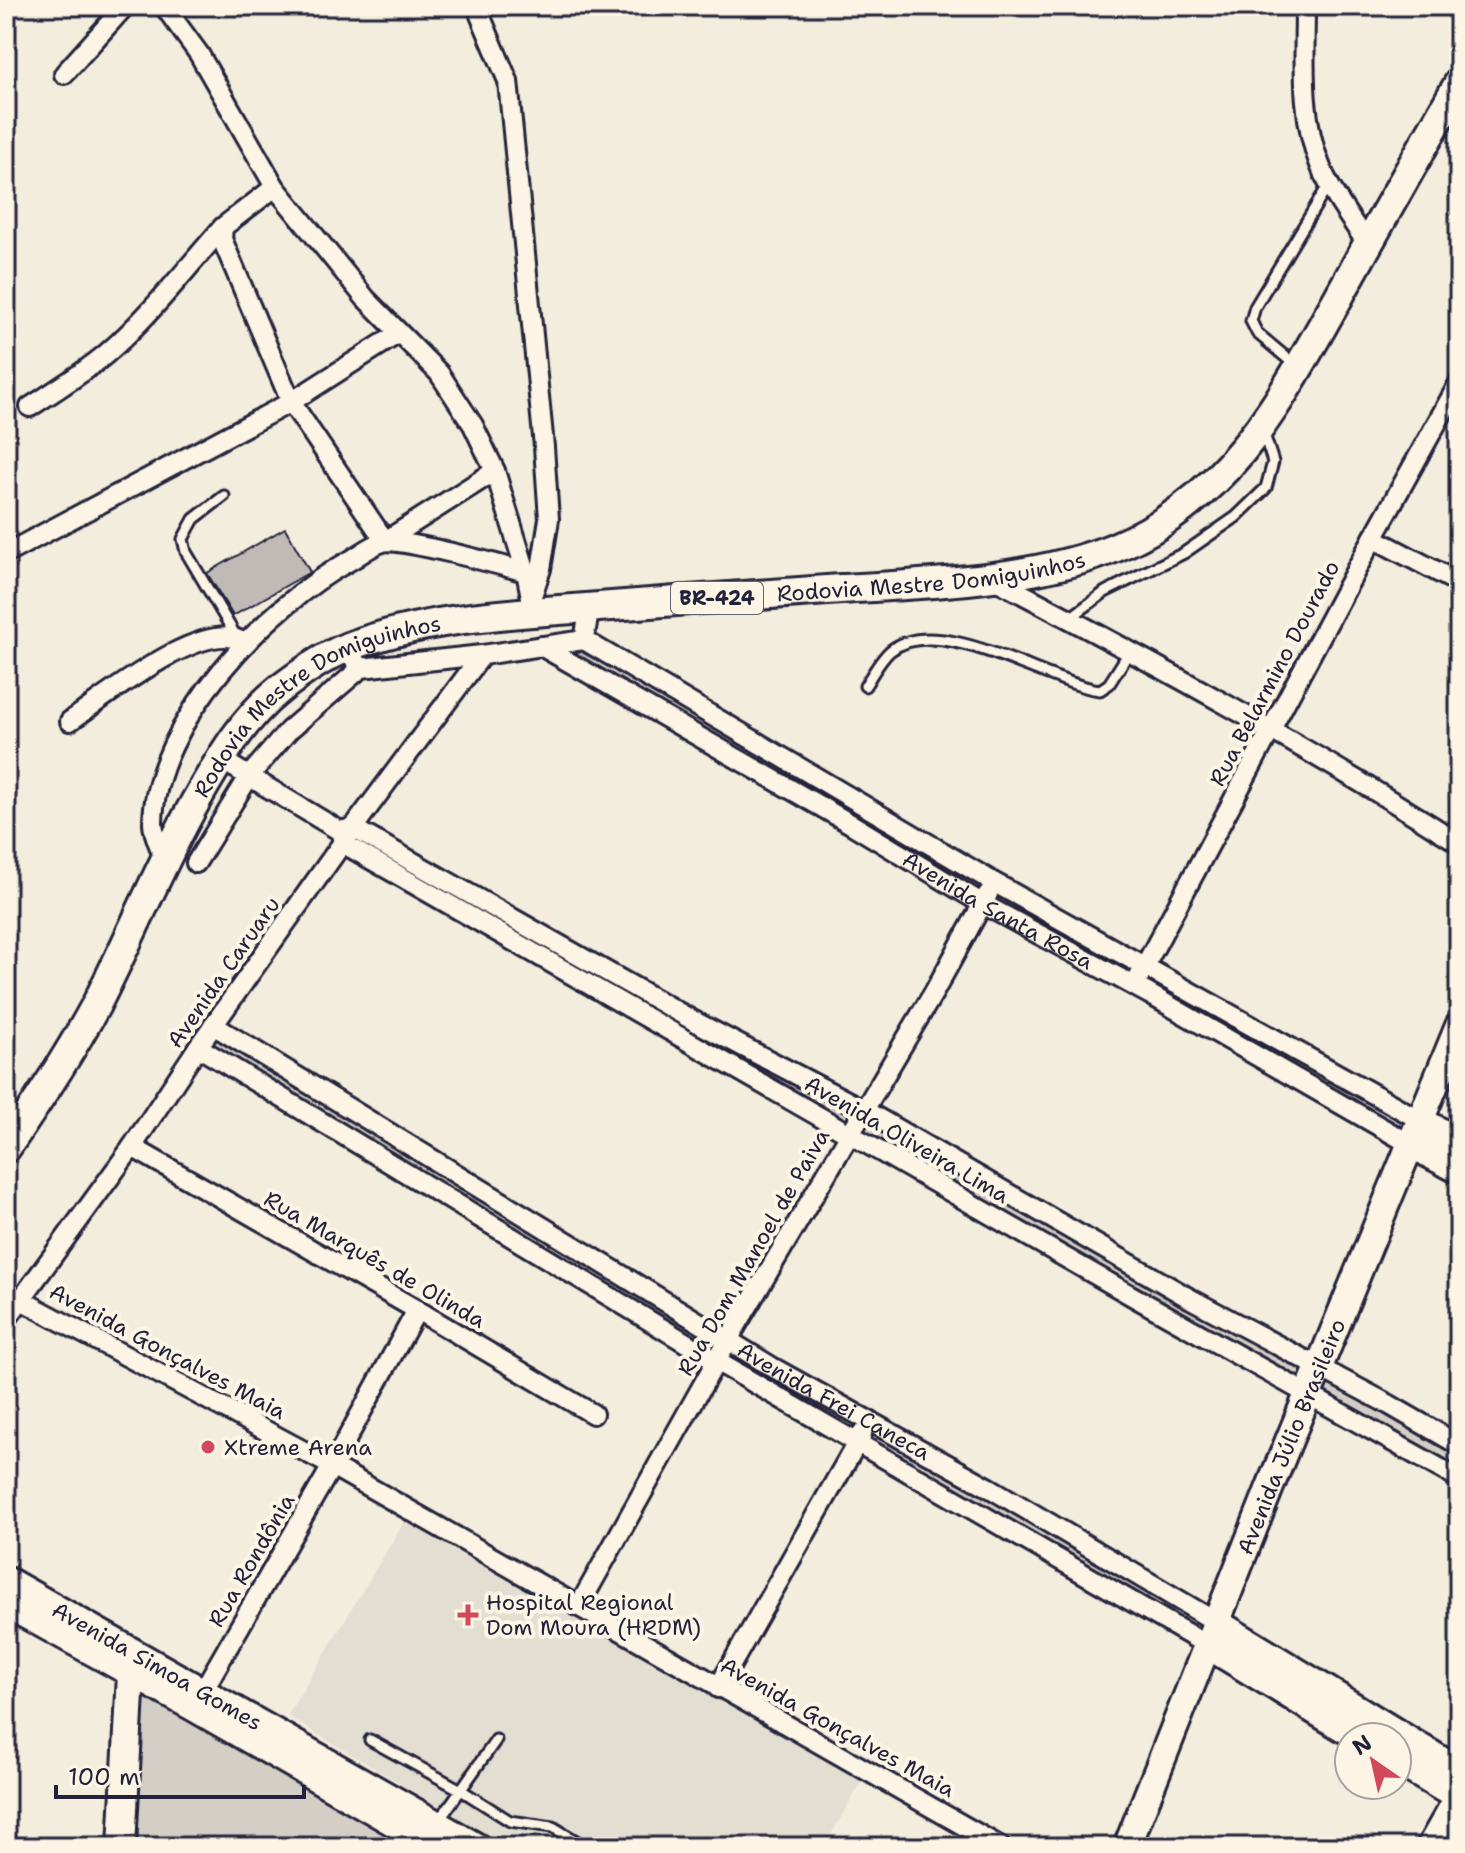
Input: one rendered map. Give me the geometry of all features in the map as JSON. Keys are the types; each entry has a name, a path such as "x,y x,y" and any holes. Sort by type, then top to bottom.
{"main road":[{"name":"Rodovia Mestre Domiguinhos","path":"6,1148 52,1082 95,1006 164,858 220,759 248,719 274,693 308,669 353,658 412,629 533,604 590,607 916,584 988,576 1074,561 1117,547 1166,521 1216,480 1261,426 1298,368 1459,83"},
{"name":"Avenida Júlio Brasileiro","path":"1127,1847 1459,1026"},
{"name":"Avenida Santa Rosa","path":"1415,1132 1459,1142"},
{"name":"Avenida Santa Rosa","path":"1415,1132 1459,1170"},
{"name":"Avenida Simoa Gomes","path":"6,1580 135,1666"},
{"name":"Avenida Simoa Gomes","path":"6,1604 198,1699 434,1838 470,1846"},
{"name":"Avenida Frei Caneca","path":"1211,1633 1335,1721"},
{"name":"Avenida Frei Caneca","path":"1211,1633 1459,1771"},
{"path":"122,1847 135,1666"},
{"path":"1413,1770 1459,1797 1430,1847"}],"street":[{"path":"64,74 125,6"},
{"path":"164,6 199,54 275,187 366,299 439,373 473,425 495,471 533,604"},
{"path":"1305,6 1306,107 1320,165 1368,245"},
{"path":"480,15 508,81 544,447 549,519 533,604"},
{"path":"30,407 80,374 127,334 173,288 223,227 275,187"},
{"path":"223,227 222,239 226,250 291,402 385,541 526,572"},
{"path":"11,551 291,402 399,333"},
{"name":"Rua Belarmino Dourado","path":"1134,986 1459,383"},
{"path":"164,858 153,826 162,769 182,727 240,641 329,572 385,541 495,471"},
{"path":"1373,538 1459,583"},
{"path":"988,576 1130,651 1390,799 1459,843"},
{"path":"196,863 250,775 353,658 482,655 584,640 590,607"},
{"path":"70,721 175,651 214,638 240,641"},
{"name":"Avenida Santa Rosa","path":"584,640 995,883 1144,967 1415,1132"},
{"name":"Avenida Santa Rosa","path":"541,646 851,824 983,904 1415,1132"},
{"name":"Avenida Caruaru","path":"6,1320 132,1147 346,834 482,655"},
{"name":"Avenida Oliveira Lima","path":"220,759 346,834 487,925 1134,1297 1459,1479"},
{"name":"Avenida Oliveira Lima","path":"346,834 498,908 694,1021 864,1110 1189,1298 1459,1445"},
{"name":"Rua Dom Manoel de Paiva","path":"579,1606 728,1340 995,883"},
{"path":"487,925 498,908"},
{"name":"Avenida Frei Caneca","path":"213,1025 728,1340 990,1488 1211,1633"},
{"name":"Avenida Frei Caneca","path":"198,1047 856,1443 1211,1633"},
{"path":"354,1139 366,1118"},
{"name":"Rua Marquês de Olinda","path":"132,1147 593,1414"},
{"name":"Avenida Gonçalves Maia","path":"21,1300 332,1466 1001,1847"},
{"name":"Rua Rondônia","path":"198,1699 332,1466 417,1310"},
{"path":"718,1688 869,1421"}],"lane":[{"path":"1298,368 1257,333 1251,321 1255,307 1329,184"},
{"path":"1070,618 1105,592 1184,553 1236,517 1266,488 1273,462 1261,426"},
{"path":"224,496 194,519 183,539 186,552 240,641"},
{"path":"865,686 887,653 904,642 931,639 973,646 1014,663 1100,690 1109,684 1130,651"},
{"path":"370,1740 510,1821 553,1827 586,1847"},
{"path":"434,1838 461,1790 496,1740"}],"shaded area":[{"path":"584,644 580,650 584,654 639,682 988,884 981,897 551,648"},
{"path":"350,835 858,1111 848,1129 513,936"},
{"path":"996,888 1138,968 1133,980 987,902"},
{"path":"1146,972 1414,1118 1408,1139 1140,985"},
{"path":"213,1029 722,1341 715,1356 202,1045"},
{"path":"866,1115 1314,1369 1307,1388 855,1133"},
{"path":"729,1346 864,1422 855,1438 721,1360"},
{"path":"1321,1374 1459,1452 1459,1474 1315,1392"},
{"path":"872,1427 1207,1620 1203,1638 862,1442"},
{"name":"Hospital Regional Dom Moura (HRDM)","path":"409,1514 866,1774 824,1847 507,1847 287,1716"},
{"path":"138,1685 426,1847 132,1847"}],"building":[{"path":"285,528 310,572 233,616 207,573"}],"place":[{"name":"Xtreme Arena","path":"208,1447"},
{"name":"Hospital Regional Dom Moura (HRDM)","path":"468,1615"}]}
